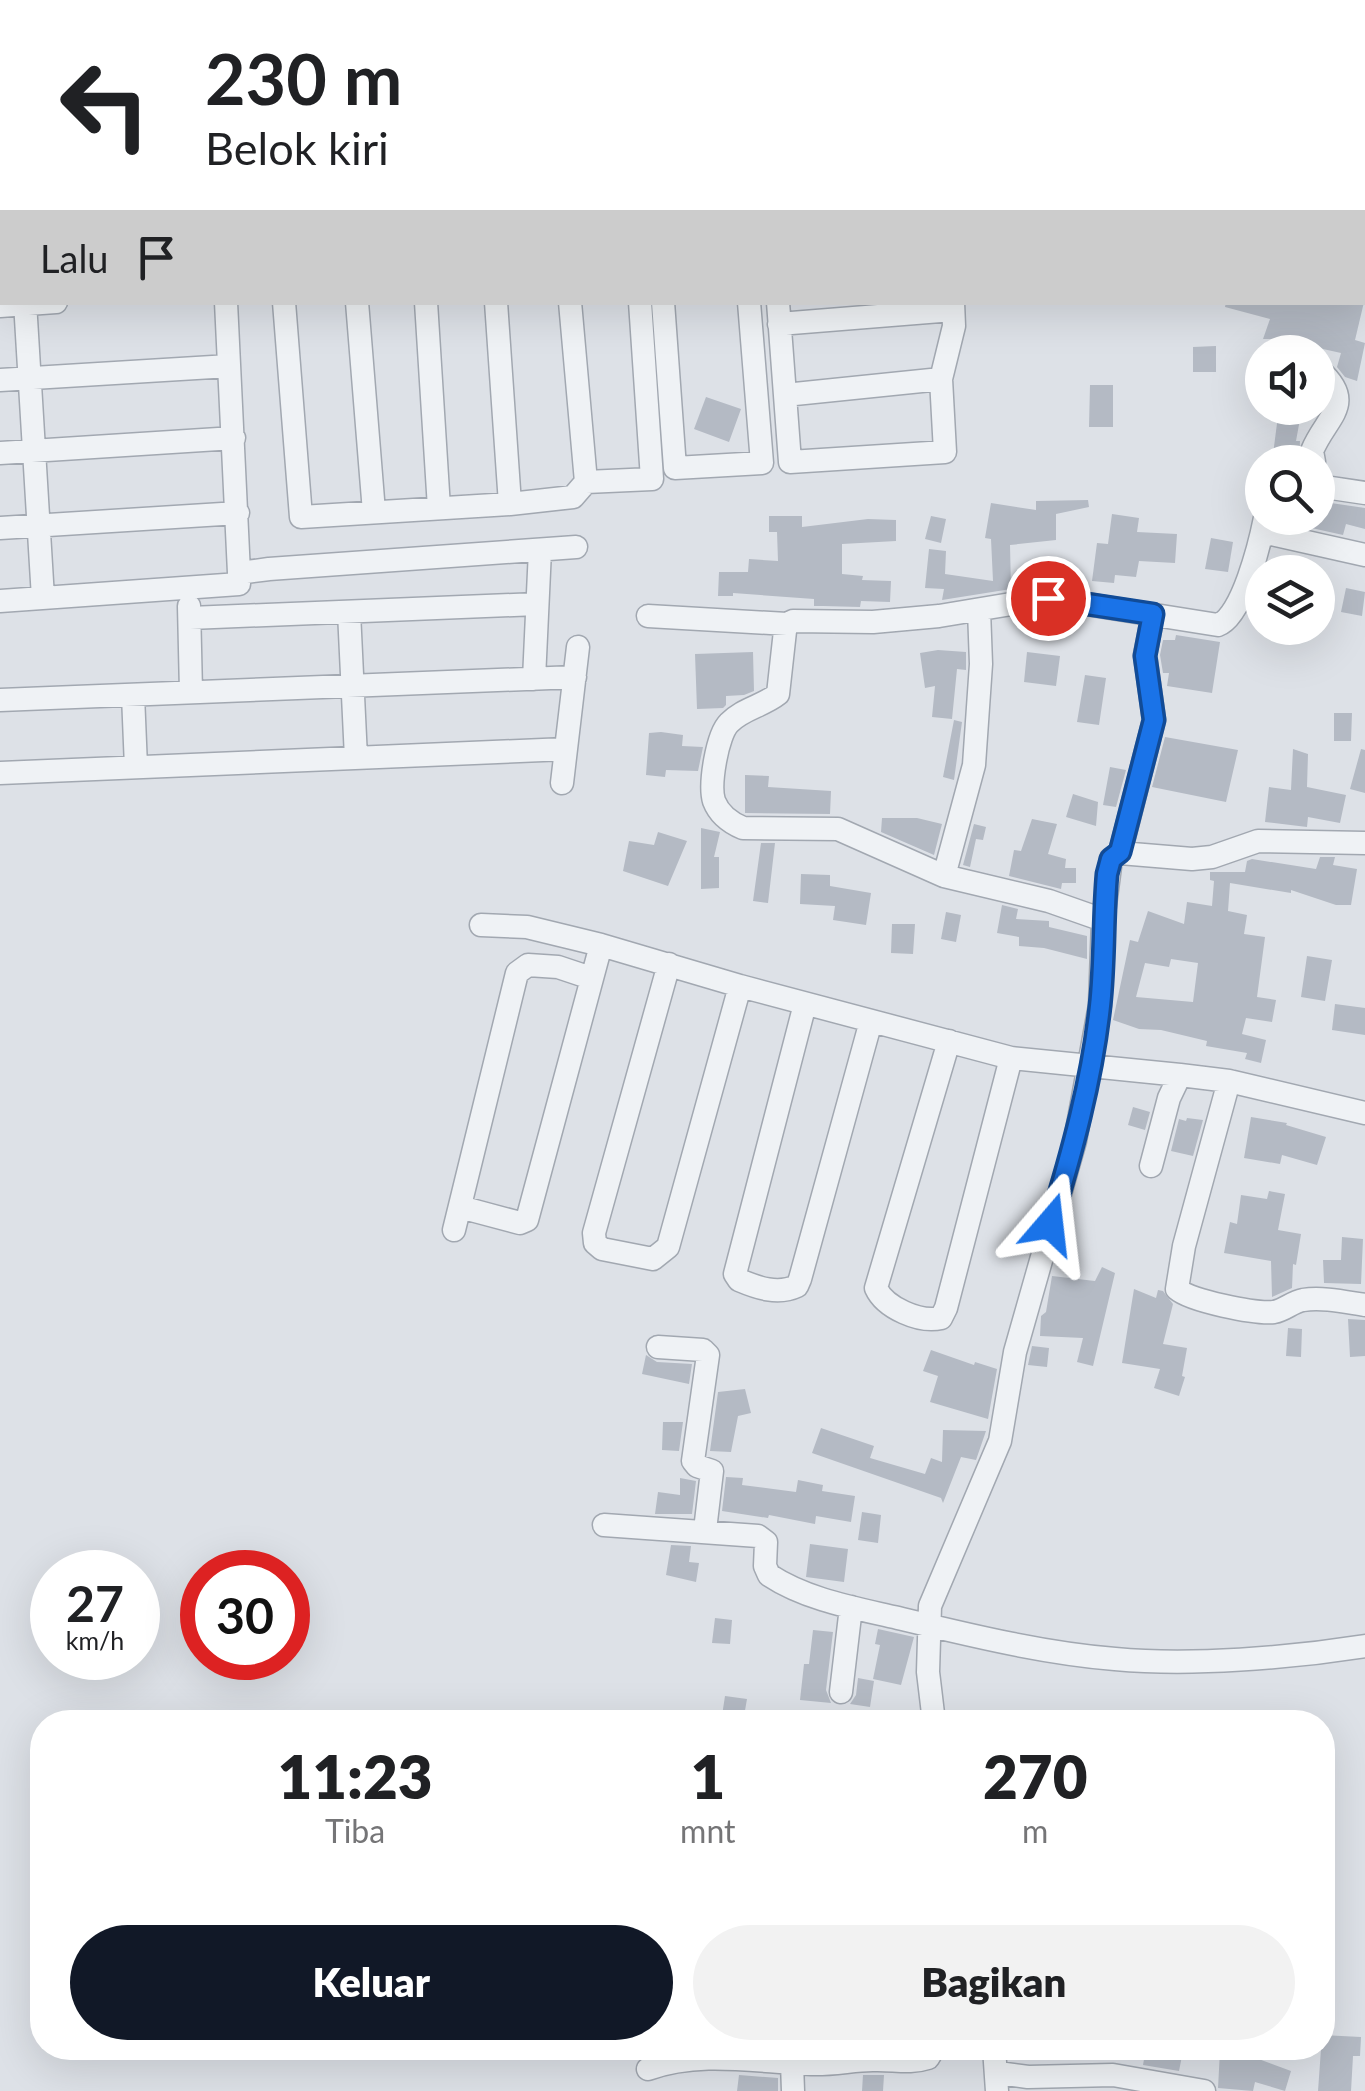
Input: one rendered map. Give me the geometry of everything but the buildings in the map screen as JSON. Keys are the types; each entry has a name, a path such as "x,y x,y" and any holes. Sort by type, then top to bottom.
{"street":[{"path":"25,305 43,598"},
{"path":"0,601 239,584 226,305"},
{"path":"284,305 301,517 573,498 586,482 570,305"},
{"path":"357,305 374,512"},
{"path":"426,305 439,508"},
{"path":"496,305 510,504"},
{"path":"586,482 652,479 640,305"},
{"path":"663,305 675,468 762,463 749,305"},
{"path":"953,306 954,326 942,379 945,452 790,462 778,313 953,306"},
{"path":"0,380 229,366"},
{"path":"785,395 942,379"},
{"path":"0,452 234,438"},
{"path":"1335,483 1365,494"},
{"path":"0,528 238,513"},
{"path":"648,616 787,624 873,622 1048,598 1218,625 1227,622 1261,535"},
{"path":"1299,535 1365,554"},
{"path":"239,572 576,548"},
{"path":"534,679 540,550"},
{"path":"189,588 190,692"},
{"path":"190,618 538,604"},
{"path":"944,876 974,765 980,700 979,610"},
{"path":"349,612 356,758"},
{"path":"933,1710 928,1672 930,1606 1000,1441 1014,1352 1075,1140 1100,1005 1107,874 1111,859 1120,852 1154,720 1145,656 1153,614"},
{"path":"787,624 778,694 726,726 719,743 714,804 729,822 743,828 838,829 944,876 1049,901 1103,920"},
{"path":"562,783 578,647"},
{"path":"0,700 574,678"},
{"path":"133,694 136,767"},
{"path":"0,772 566,749"},
{"path":"1120,852 1192,859 1212,857 1258,842 1365,843"},
{"path":"480,925 527,927 601,944 740,986 1011,1058 1229,1081 1365,1113"},
{"path":"591,978 558,967 528,965 518,973 457,1218 526,1220 601,944"},
{"path":"669,964 594,1234 595,1243 602,1250 653,1259 668,1247 740,986"},
{"path":"805,1004 736,1270 739,1280 769,1290 798,1286 871,1021"},
{"path":"948,1042 876,1288 879,1296 890,1304 922,1319 941,1318 946,1308 1011,1058"},
{"path":"1151,1166 1169,1098 1180,1075"},
{"path":"1229,1081 1184,1246 1177,1290 1238,1310 1263,1312 1280,1311 1304,1300 1365,1305"},
{"path":"658,1347 700,1349 708,1354 693,1462 712,1471 704,1530"},
{"path":"604,1524 764,1538 769,1575 812,1596 928,1626 1075,1655 1118,1660 1306,1655 1365,1646"},
{"path":"841,1692 851,1607"},
{"path":"648,2069 692,2060"},
{"path":"749,2060 852,2064 865,2060"},
{"path":"893,2060 921,2060"},
{"path":"792,2063 793,2091"},
{"path":"997,2082 1028,2076 1113,2076 1204,2091"}],"route":[{"path":"1048,598 1153,614 1145,656 1154,700 1148,749 1120,852 1111,859 1107,874 1096,1034 1075,1140 1050,1224"}]}
